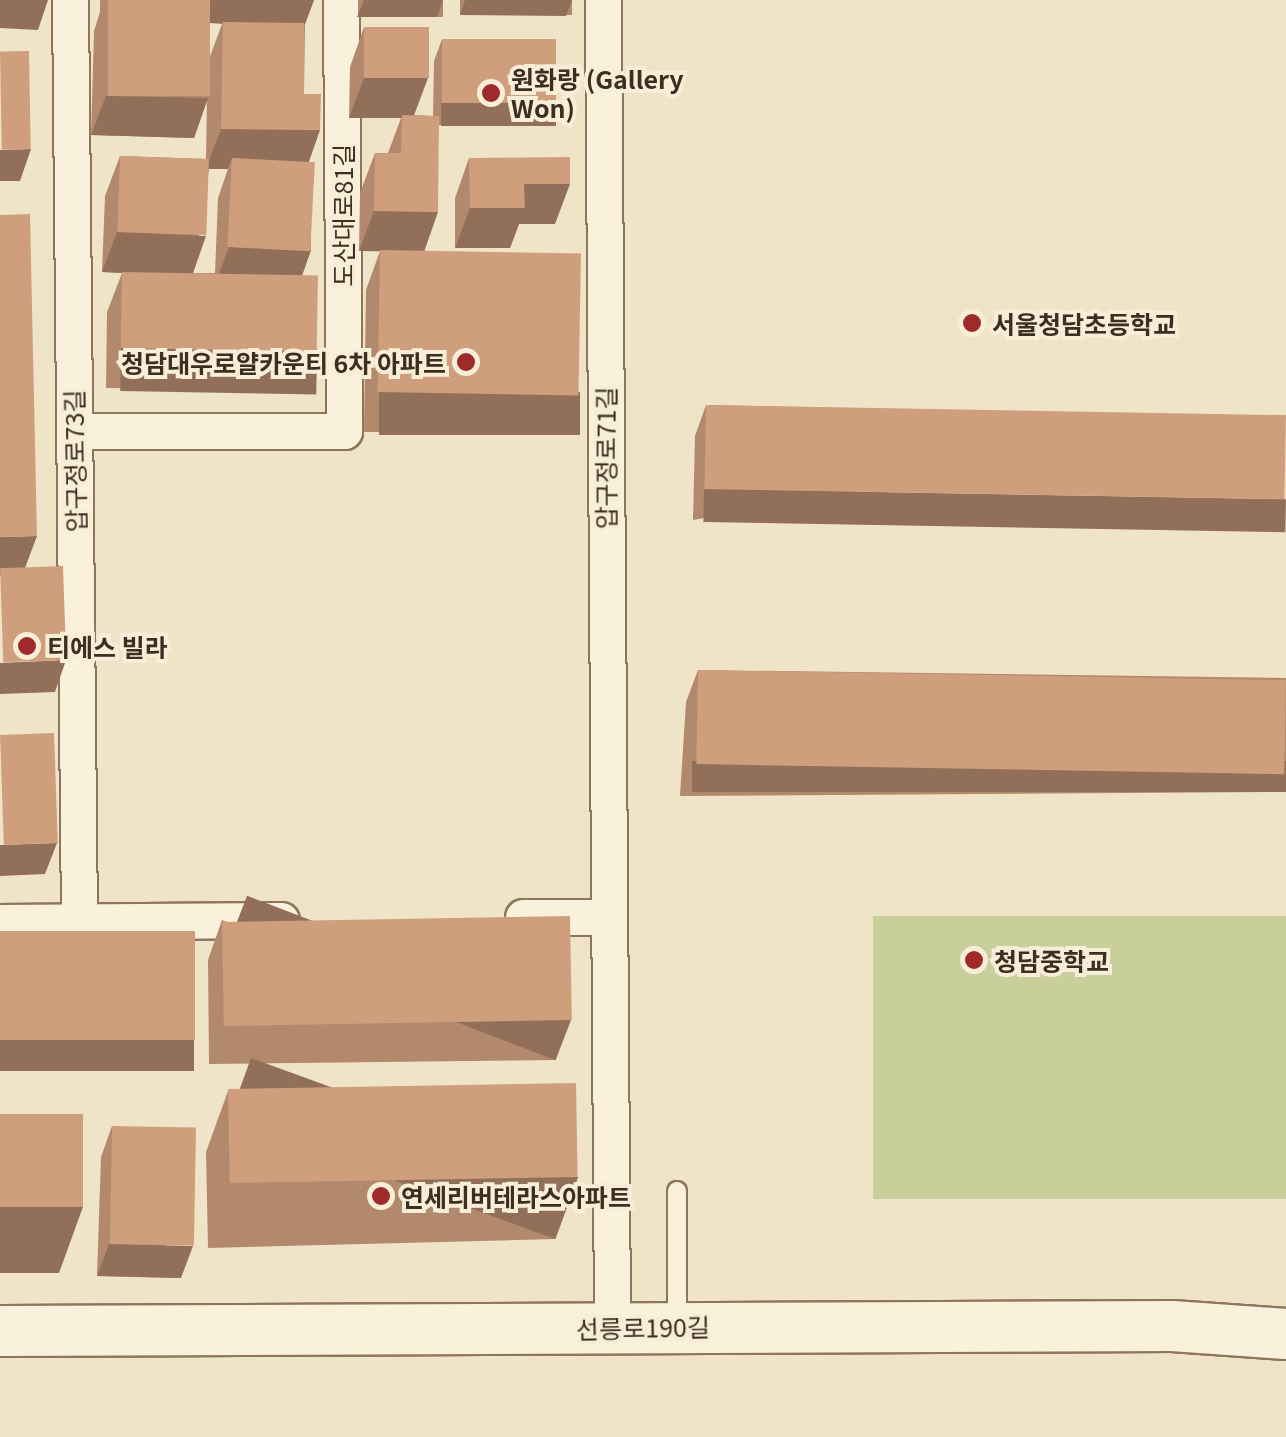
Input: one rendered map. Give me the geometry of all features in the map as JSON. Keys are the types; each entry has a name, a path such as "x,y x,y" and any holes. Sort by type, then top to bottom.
{"street":[{"name":"압구정로73길","path":"70,0 79,921"},
{"name":"도산대로81길","path":"74,432 344,431 341,0"},
{"name":"압구정로71길","path":"603,0 612,1328"},
{"path":"490,918 608,917"},
{"path":"0,922 314,919"},
{"name":"선릉로190길","path":"0,1331 1172,1326 1286,1334"}],"lane":[{"path":"677,1191 677,1326"}],"green space":[{"path":"873,916 1286,916 1286,1199 873,1199"}],"building":[{"path":"108,0 210,0 210,96 108,96"},
{"path":"223,22 304,23 304,94 321,94 320,130 221,129"},
{"path":"364,27 429,27 429,78 364,78"},
{"name":"원화랑 (Gallery Won)","path":"442,39 556,39 556,103 442,103"},
{"path":"29,51 31,149 2,149 0,52"},
{"path":"402,115 439,116 438,212 374,211 375,153 401,153"},
{"path":"120,156 209,159 206,235 117,232"},
{"path":"570,157 570,184 524,184 525,208 470,208 469,158"},
{"path":"232,158 315,162 310,251 227,247"},
{"path":"30,214 37,536 0,537 0,215"},
{"name":"청담대우로얄카운티 6차 아파트","path":"380,250 581,254 578,395 378,392"},
{"path":"122,272 318,275 317,351 121,348"},
{"path":"706,405 1286,415 1284,499 705,489"},
{"path":"63,566 66,660 3,662 0,568"},
{"path":"698,670 1286,680 1284,774 696,764"},
{"path":"54,733 58,843 4,845 0,735"},
{"path":"570,916 572,1020 224,1026 222,922"},
{"path":"0,931 195,931 195,1040 0,1040"},
{"path":"576,1083 578,1177 230,1183 228,1089"},
{"path":"0,1114 83,1114 83,1207 0,1207"},
{"path":"112,1126 196,1127 194,1245 110,1244"}],"place":[{"name":"원화랑 (Gallery Won)","path":"491,93"},
{"name":"서울청담초등학교","path":"972,323"},
{"name":"청담대우로얄카운티 6차 아파트","path":"466,362"},
{"name":"티에스 빌라","path":"27,646"},
{"name":"청담중학교","path":"974,960"},
{"name":"연세리버테라스아파트","path":"381,1196"}]}
